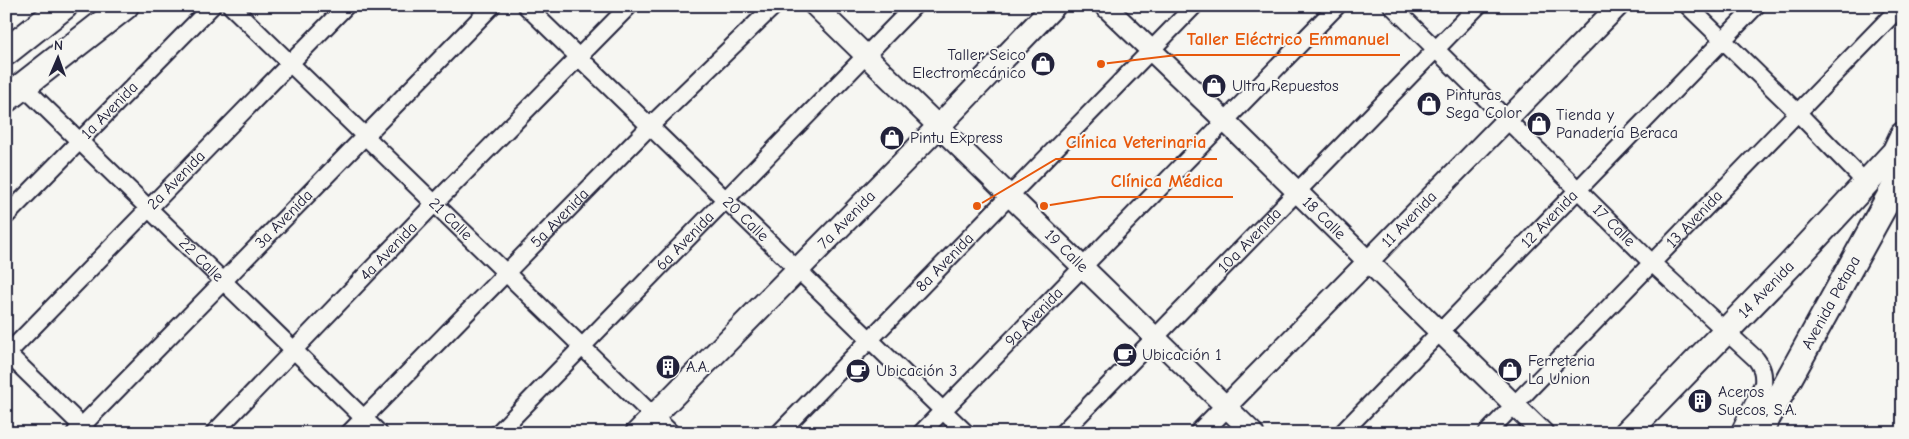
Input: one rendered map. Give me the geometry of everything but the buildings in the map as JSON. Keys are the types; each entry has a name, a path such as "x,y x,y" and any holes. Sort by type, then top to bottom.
{"highway":[{"path":"6,52 64,6"},
{"path":"15,92 125,6"}],"main road":[{"name":"7a Avenida","path":"638,433 1054,6"},
{"name":"14 Avenida","path":"1627,433 1790,265 1865,182 1901,151"},
{"name":"Avenida Petapa","path":"1759,433 1901,151"}],"street":[{"name":"1a Avenida","path":"6,216 212,6"},
{"name":"21 Calle","path":"232,6 671,433"},
{"name":"2a Avenida","path":"7,354 346,6"},
{"name":"3a Avenida","path":"82,431 224,281 492,6"},
{"name":"20 Calle","path":"526,6 966,433"},
{"name":"4a Avenida","path":"214,433 434,203 629,6"},
{"name":"5a Avenida","path":"349,433 650,126 774,6"},
{"name":"19 Calle","path":"815,6 1253,433"},
{"name":"6a Avenida","path":"498,433 914,6"},
{"name":"18 Calle","path":"1104,6 1224,120 1543,433"},
{"name":"8a Avenida","path":"779,433 1194,6"},
{"name":"9a Avenida","path":"921,433 1337,6"},
{"name":"17 Calle","path":"1392,6 1652,263 1756,359 1764,375 1763,384 1738,433"},
{"name":"10a Avenida","path":"1062,433 1153,337 1478,6"},
{"name":"11 Avenida","path":"1200,433 1618,6"},
{"path":"1688,6 1798,113 1865,182"},
{"name":"12 Avenida","path":"1342,433 1756,6"},
{"name":"13 Avenida","path":"1487,433 1902,6"},
{"name":"22 Calle","path":"15,92 80,141 379,433"},
{"path":"7,354 82,431"}],"place":[{"name":"Taller Seico Electromecánico","path":"1043,64"},
{"name":"Taller Eléctrico Emmanuel","path":"1101,64"},
{"name":"Ultra Repuestos","path":"1214,86"},
{"name":"Pinturas Sega Color","path":"1429,104"},
{"name":"Tienda y Panadería Beraca","path":"1539,124"},
{"name":"Pintu Express","path":"892,138"},
{"name":"Clínica Veterinaria","path":"977,206"},
{"name":"Clínica Médica","path":"1044,206"},
{"name":"Ubicación 1","path":"1125,355"},
{"name":"A.A.","path":"668,367"},
{"name":"Ferreteria La Union","path":"1510,370"},
{"name":"Ubicación 3","path":"858,371"},
{"name":"Aceros Suecos, S.A.","path":"1700,401"}]}
